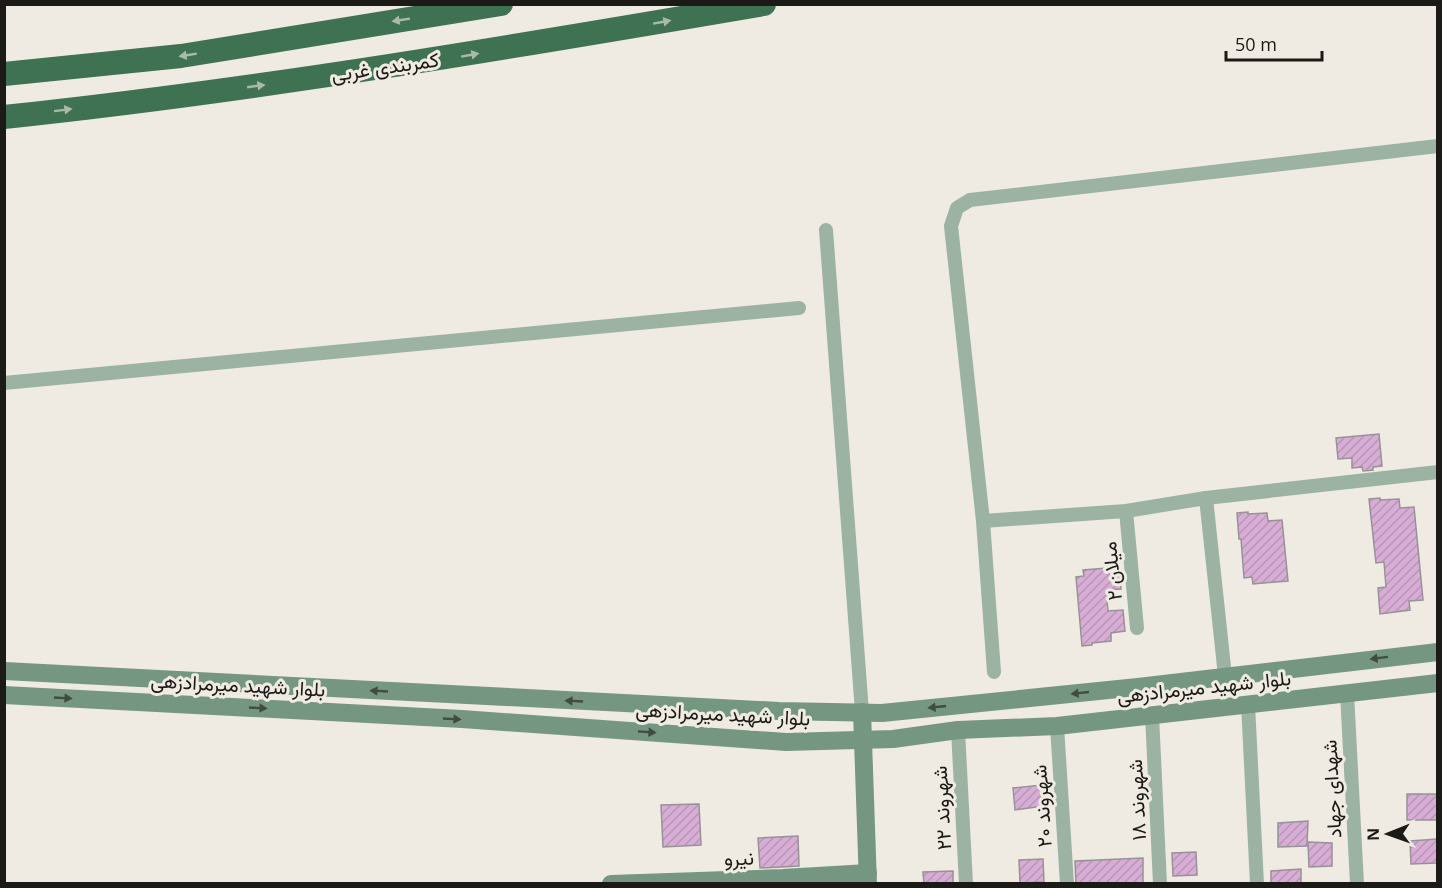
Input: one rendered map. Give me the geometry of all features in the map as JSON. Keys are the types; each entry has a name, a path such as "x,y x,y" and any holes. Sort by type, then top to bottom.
{"highway":[{"path":"4,74 181,56 501,4"},
{"name":"کمربندی غربی","path":"4,117 222,91 440,60 764,4"}],"main road":[{"name":"بلوار شهید میرمرادزهی","path":"4,672 768,710 882,713 1437,652"},
{"name":"بلوار شهید میرمرادزهی","path":"4,695 450,719 786,742 893,739 958,730 1057,726 1437,683"},
{"path":"862,712 861,740 868,878"},
{"name":"نیرو","path":"611,884 868,878"}],"street":[{"path":"994,672 982,521 951,226 957,208 970,200 1437,146"},
{"path":"826,230 862,712"},
{"path":"4,382 799,308"},
{"path":"982,521 1126,511 1206,498 1437,472"},
{"path":"1206,498 1225,676"},
{"name":"میلان ۲","path":"1126,511 1137,628"},
{"name":"شهدای جهاد","path":"1347,693 1357,884"},
{"path":"1248,705 1257,884"},
{"name":"شهروند ۱۸","path":"1152,715 1160,884"},
{"name":"شهروند ۲۰","path":"1057,726 1067,884"},
{"name":"شهروند ۲۲","path":"958,730 966,884"}],"building":[{"path":"1379,434 1382,466 1363,471 1362,467 1352,468 1352,458 1338,459 1336,438"},
{"path":"1380,498 1380,500 1399,499 1400,508 1414,507 1423,600 1409,601 1410,610 1380,614 1378,588 1386,587 1384,562 1376,563 1369,499"},
{"path":"1248,512 1248,514 1267,513 1268,521 1282,520 1288,581 1253,584 1252,577 1244,578 1237,513"},
{"path":"1119,567 1121,589 1106,590 1108,611 1123,610 1125,631 1111,633 1111,641 1082,646 1076,577 1084,576 1083,570"},
{"path":"1051,784 1051,805 1015,810 1013,788"},
{"path":"1407,794 1437,794 1437,820 1407,820"},
{"path":"699,804 701,845 663,847 661,805"},
{"path":"1308,821 1307,846 1278,847 1278,823"},
{"path":"798,836 799,866 760,868 758,838"},
{"path":"1437,839 1437,863 1411,864 1410,841"},
{"path":"1308,842 1332,843 1332,866 1309,867"},
{"path":"1196,852 1197,875 1173,876 1172,853"},
{"path":"1143,858 1143,883 1076,884 1075,861"},
{"path":"1043,859 1044,882 1020,883 1019,860"},
{"path":"1301,869 1301,884 1271,884 1271,871"},
{"path":"953,871 953,884 924,884 923,872"}]}
